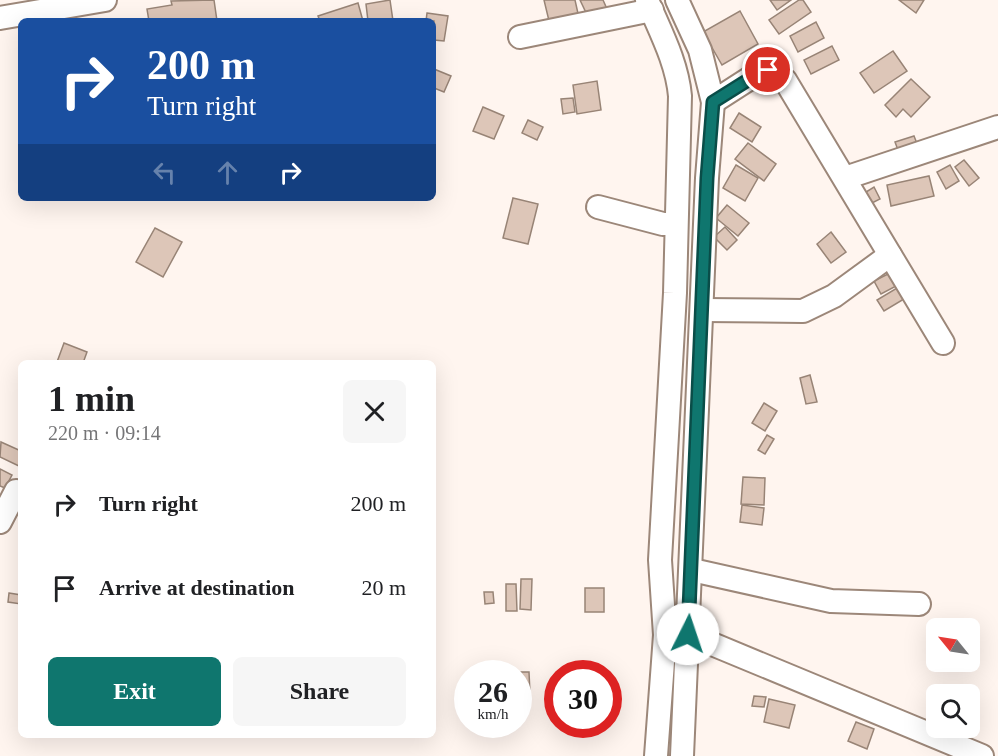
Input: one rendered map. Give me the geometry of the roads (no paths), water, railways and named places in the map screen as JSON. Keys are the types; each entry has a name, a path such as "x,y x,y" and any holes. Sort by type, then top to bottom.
{"street":[{"path":"0,18 105,0"},
{"path":"656,756 665,635 660,560 676,224 692,178 713,102 700,50 677,0"},
{"path":"520,37 650,5 678,80 692,178 703,310 682,756"},
{"path":"713,102 768,70 784,80 943,343"},
{"path":"845,178 998,128"},
{"path":"598,207 663,224 676,224"},
{"path":"703,310 803,311 834,296 890,255"},
{"path":"0,522 16,490"},
{"path":"692,570 831,601 919,604"},
{"path":"688,634 982,756"}]}
